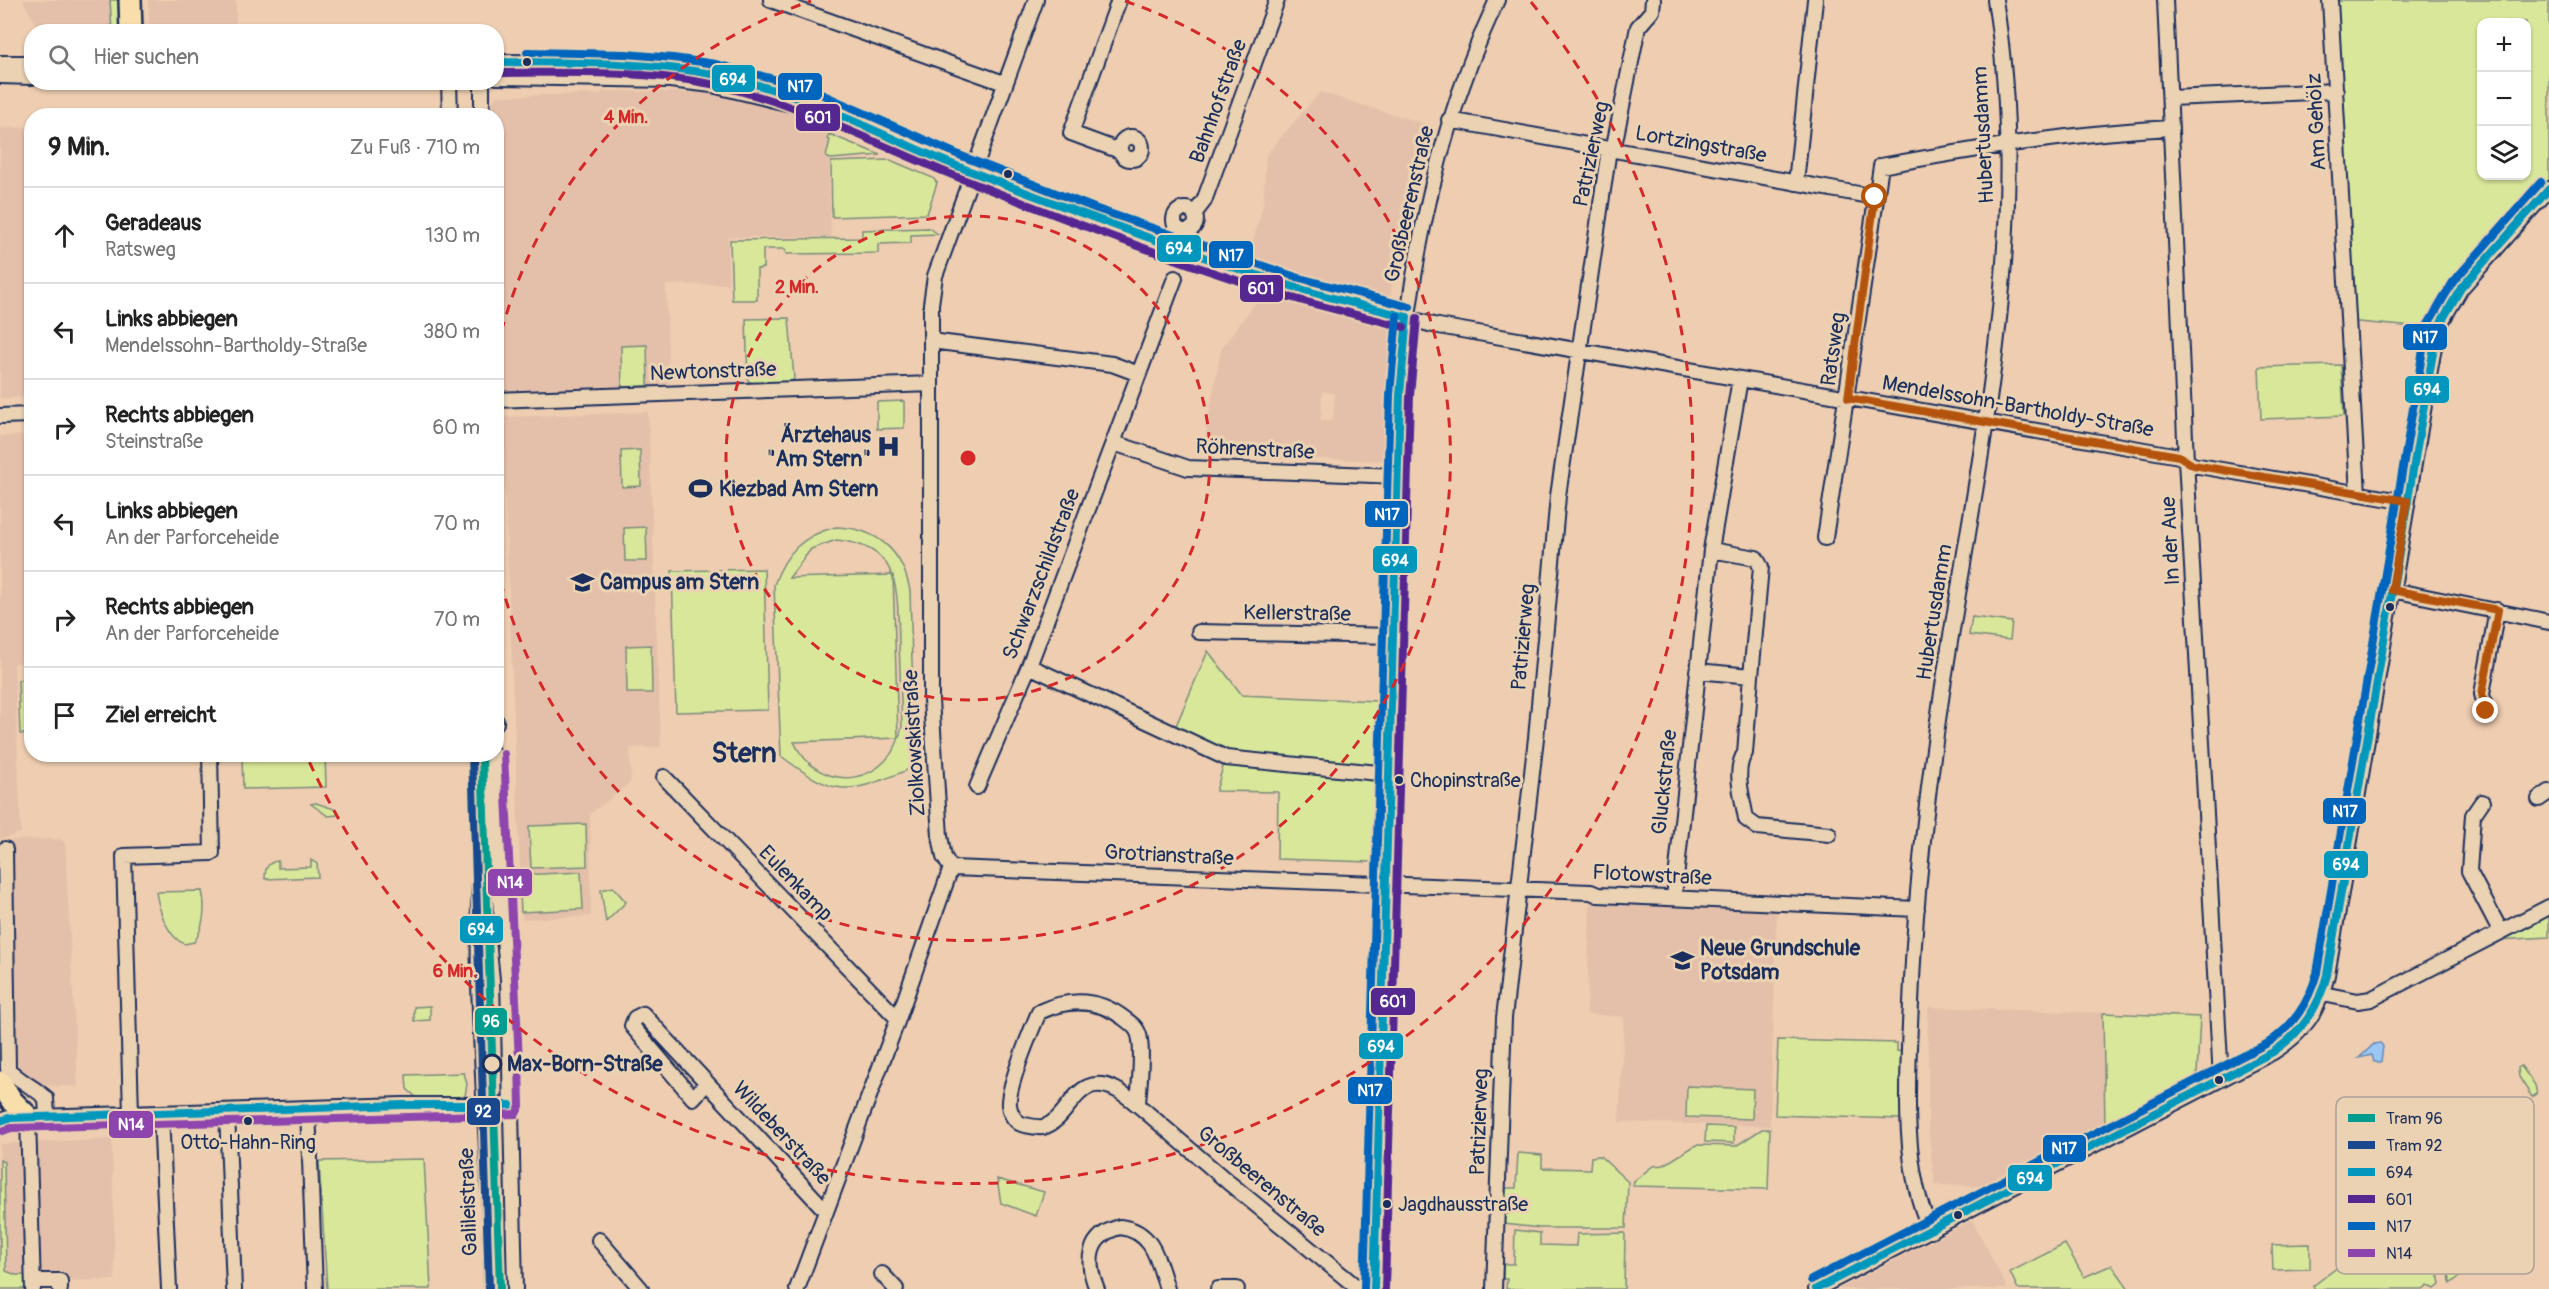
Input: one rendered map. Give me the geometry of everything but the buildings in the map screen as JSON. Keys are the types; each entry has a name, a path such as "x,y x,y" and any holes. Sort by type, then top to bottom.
{"highway":[{"path":"130,0 131,24"},
{"path":"0,1082 12,1101 38,1117"}],"street":[{"path":"771,0 1004,83"},
{"name":"Ziolkowskistraße","path":"951,868 941,846 934,764 931,304 935,276 1036,0"},
{"path":"1119,0 1071,133 1120,151"},
{"name":"Bahnhofstraße","path":"1194,214 1204,201 1277,0"},
{"name":"Großbeerenstraße","path":"1374,1289 1400,395 1407,317 1419,244 1449,120 1470,62 1497,0"},
{"name":"Patrizierweg","path":"1494,1289 1504,1018 1535,744 1558,496 1608,156 1638,27 1652,11 1653,0"},
{"path":"1796,183 1815,0"},
{"name":"Hubertusdamm","path":"1931,1231 1921,1203 1910,1122 1910,1030 1917,909 1935,743 1987,421 2005,271 2008,143 1995,0"},
{"name":"In der Aue","path":"2165,0 2186,460 2221,1079"},
{"name":"Am Gehölz","path":"2330,0 2358,494"},
{"path":"504,62 626,64 713,74 807,100 844,118"},
{"path":"0,63 24,63"},
{"path":"0,76 24,77"},
{"path":"504,78 670,80 712,85 844,118"},
{"path":"449,90 450,108"},
{"path":"482,90 482,108"},
{"path":"2170,98 2336,91"},
{"name":"Mendelssohn-Bartholdy-Straße","path":"844,118 972,172 1184,251 1293,287 1432,325 1987,421 2179,456 2193,465 2407,501"},
{"name":"Lortzingstraße","path":"1449,120 1875,197"},
{"path":"2008,143 2101,131 2171,128"},
{"name":"Ratsweg","path":"1824,538 1848,398 1881,166 2008,143"},
{"path":"1816,1289 2273,1052 2295,1037 2312,1018 2323,994 2437,329 2461,288 2549,189"},
{"name":"Schwarzschildstraße","path":"977,787 1029,666 1175,278"},
{"path":"931,341 1112,364 1139,374"},
{"name":"Gluckstraße","path":"1674,897 1711,550 1740,379"},
{"name":"Newtonstraße","path":"504,400 931,384"},
{"path":"0,416 24,415"},
{"name":"Röhrenstraße","path":"1114,443 1188,468 1398,476"},
{"path":"1711,550 1756,558 1761,567 1745,753 1739,779 1746,819 1757,827 1829,834"},
{"path":"2392,590 2549,622"},
{"path":"2486,711 2482,694 2498,610"},
{"name":"Kellerstraße","path":"1199,632 1394,636"},
{"path":"1029,666 1226,758 1389,774"},
{"path":"1697,671 1751,676"},
{"path":"131,1114 124,856 212,853 210,762"},
{"name":"Galileistraße","path":"476,762 481,881 479,962 492,1289"},
{"path":"494,762 498,879 508,979 515,1289"},
{"name":"Eulenkamp","path":"664,777 898,1019"},
{"path":"2482,802 2473,815 2469,871 2501,932"},
{"path":"5,849 8,1069 21,1084 37,1090 46,1098 38,1117 33,1285 60,1281 60,1289"},
{"path":"797,1289 898,1019 951,868"},
{"name":"Grotrianstraße","path":"951,868 1385,885"},
{"name":"Flotowstraße","path":"1385,885 1591,892 1598,895 1917,909"},
{"path":"2323,994 2358,1001 2371,999 2549,907"},
{"name":"Großbeerenstraße","path":"1138,1105 1140,1040 1136,1028 1113,1010 1096,1003 1057,1003 1039,1012 1008,1103 1012,1116 1021,1125 1042,1127 1058,1119 1088,1087 1100,1086 1120,1091 1359,1289"},
{"name":"Wildeberstraße","path":"707,1083 693,1098 632,1026 635,1018 643,1014 826,1211"},
{"path":"0,1121 9,1118 308,1108 510,1105"},
{"path":"308,1108 315,1289"},
{"path":"227,1112 234,1289"},
{"path":"161,1114 169,1289"},
{"path":"1097,1289 1089,1260 1093,1244 1110,1230 1120,1227 1142,1233 1151,1243 1167,1289"},
{"path":"599,1240 641,1289"},
{"path":"882,1274 896,1289"},
{"path":"1218,1289 1237,1289"}],"shaded area":[{"path":"23,0 110,0 112,24 35,24"},
{"path":"148,0 236,0 236,24 150,24"},
{"path":"602,91 698,92 725,96 834,125 829,164 831,237 728,237 728,284 666,285 669,387 504,392 504,108 490,108 490,103 498,96 601,94"},
{"path":"1320,92 1431,126 1391,288 1385,461 1202,455 1221,349 1255,303 1259,291 1241,284 1263,205 1266,155","holes":["1322,391 1335,394 1333,421 1321,420"]},
{"path":"24,127 24,397 0,398 0,128"},
{"name":"Campus am Stern","path":"648,412 661,747 630,748 631,782 590,814 591,916 522,919 504,467 504,417"},
{"path":"24,435 24,662 14,663 21,833 0,839 0,436"},
{"path":"61,839 65,843 78,1087 21,1084 8,1069 5,849 8,840"},
{"name":"Neue Grundschule Potsdam","path":"1590,901 1777,906 1770,1126 1619,1122 1624,1017 1587,1014"},
{"path":"1928,1007 2103,1013 2105,1126 1990,1186 1935,1185 1928,1128"},
{"path":"112,1139 115,1280 33,1281 2,1278 0,1144"},
{"path":"1972,1220 2008,1289 1839,1289"}],"green space":[{"path":"110,0 121,0 122,24 112,24"},
{"path":"2330,0 2549,0 2549,189 2461,288 2437,329 2347,321"},
{"path":"829,134 880,155 831,159 826,157"},
{"path":"890,160 933,178 937,183 927,214 832,217 831,162"},
{"path":"929,228 938,234 911,235 911,243 878,244 878,253 786,254 785,249 763,249 763,268 757,269 757,300 732,300 730,240 862,238 862,230"},
{"path":"789,318 794,379 790,382 771,385 748,381 746,319"},
{"path":"647,345 648,386 622,387 621,346"},
{"path":"2341,365 2344,416 2261,419 2259,367"},
{"path":"904,401 904,428 877,429 877,402"},
{"path":"640,450 641,486 622,487 621,451"},
{"path":"646,527 647,561 625,561 624,528"},
{"path":"836,527 851,528 876,537 886,544 901,564 910,591 915,767 859,787 832,786 801,770 781,756 774,585 784,564 797,547 824,530","holes":["836,540 858,544 873,551 884,561 892,575 789,578 811,549","893,580 896,588 902,726 896,746 885,762 870,772 854,777 837,777 820,771 806,760 794,742 898,738"]},
{"path":"764,569 768,710 676,712 672,571"},
{"path":"1972,617 2012,622 2010,640 1969,635"},
{"path":"651,645 652,693 627,693 626,646"},
{"path":"1208,651 1242,695 1376,701 1373,862 1277,859 1278,792 1216,791 1227,753 1175,728"},
{"path":"18,680 24,680 24,734 20,734"},
{"path":"242,762 325,762 326,787 243,789"},
{"path":"316,803 337,810 338,815 328,816 311,804"},
{"path":"586,824 587,866 531,868 529,826"},
{"path":"311,860 317,864 318,877 265,879 266,869 271,863 278,861 278,868 311,867"},
{"path":"581,872 583,909 521,912 519,875"},
{"path":"613,887 626,902 606,922 601,890"},
{"path":"202,891 204,910 200,930 194,942 184,944 168,929 156,892"},
{"path":"2549,912 2549,937 2496,940"},
{"path":"430,1006 430,1020 414,1021 414,1007"},
{"path":"2103,1013 2200,1017 2197,1073 2193,1080 2105,1126"},
{"path":"1778,1040 1897,1043 1897,1051 1903,1052 1901,1119 1775,1115"},
{"path":"2521,1066 2535,1085 2537,1094 2532,1097 2519,1077 2518,1068"},
{"path":"464,1073 467,1084 465,1096 418,1099 407,1089 406,1075"},
{"path":"1687,1086 1753,1089 1752,1119 1686,1117"},
{"path":"1706,1126 1734,1127 1734,1143 1705,1142"},
{"path":"1762,1129 1770,1129 1768,1189 1633,1186 1634,1181 1653,1166 1664,1165 1696,1145 1736,1146"},
{"path":"1518,1153 1542,1155 1542,1168 1590,1169 1591,1157 1600,1156 1628,1182 1626,1228 1540,1228 1504,1224 1505,1214 1509,1214 1510,1203 1505,1202 1506,1188 1516,1188"},
{"path":"424,1159 431,1289 327,1289 319,1161"},
{"path":"0,1160 4,1162 6,1271 16,1275 26,1275 26,1289 0,1289"},
{"path":"997,1179 1044,1192 1036,1216 1001,1203"},
{"path":"1515,1230 1540,1233 1540,1245 1576,1246 1577,1234 1625,1233 1624,1289 1506,1289 1507,1279 1503,1279 1503,1264 1514,1264"},
{"path":"2065,1244 2084,1277 2112,1265 2129,1289 2018,1289 2010,1272"},
{"path":"2310,1244 2310,1269 2273,1270 2272,1245"},
{"path":"2336,1268 2336,1274 2438,1274 2440,1285 2435,1289 2428,1285 2423,1289 2314,1289 2313,1286"},
{"path":"2449,1274 2464,1274 2450,1284"}],"water":[{"path":"2380,1043 2383,1046 2381,1062 2374,1062 2372,1055 2359,1058 2374,1044"}],"tram line":[{"name":"92","path":"472,762 489,1289"},
{"name":"96","path":"482,762 500,1289"}],"transit line":[{"name":"N17","path":"527,52 626,54 673,58 716,64 778,80 812,90 959,155 1097,209 1296,277 1410,307"},
{"name":"694","path":"504,62 658,67 745,81 808,102 962,168 1085,215 1249,273 1407,317"},
{"name":"601","path":"504,73 604,73 658,76 745,92 809,114 965,180 1166,256 1289,297 1404,327"},
{"name":"N17","path":"1811,1280 2268,1043 2299,1013 2317,973 2427,326 2453,282 2541,182"},
{"name":"694","path":"1816,1289 2273,1052 2308,1019 2319,999 2327,975 2437,329 2461,288 2549,189"},
{"name":"N17","path":"1364,1289 1390,395 1397,316"},
{"name":"694","path":"1374,1289 1400,395 1407,317"},
{"name":"601","path":"1385,1289 1410,396 1417,318"},
{"name":"N14","path":"3,1131 11,1128 516,1114 520,1106 519,1061 504,754"},
{"name":"694","path":"476,762 480,842 484,1105"},
{"name":"694","path":"0,1121 9,1118 402,1105 510,1105"}],"place":[{"name":"Ärztehaus \"Am Stern\"","path":"889,447"},
{"name":"Kiezbad Am Stern","path":"701,489"},
{"name":"Campus am Stern","path":"582,582"},
{"name":"Chopinstraße","path":"1399,780"},
{"name":"Neue Grundschule Potsdam","path":"1682,960"},
{"name":"Max-Born-Straße","path":"492,1064"},
{"name":"Otto-Hahn-Ring","path":"248,1121"},
{"name":"Jagdhausstraße","path":"1387,1204"}],"district":[{"name":"Stern","path":"744,753"}],"route":[{"path":"1875,197 1848,398 2179,456 2193,465 2407,501 2392,590 2498,610 2482,694 2486,711"}]}
